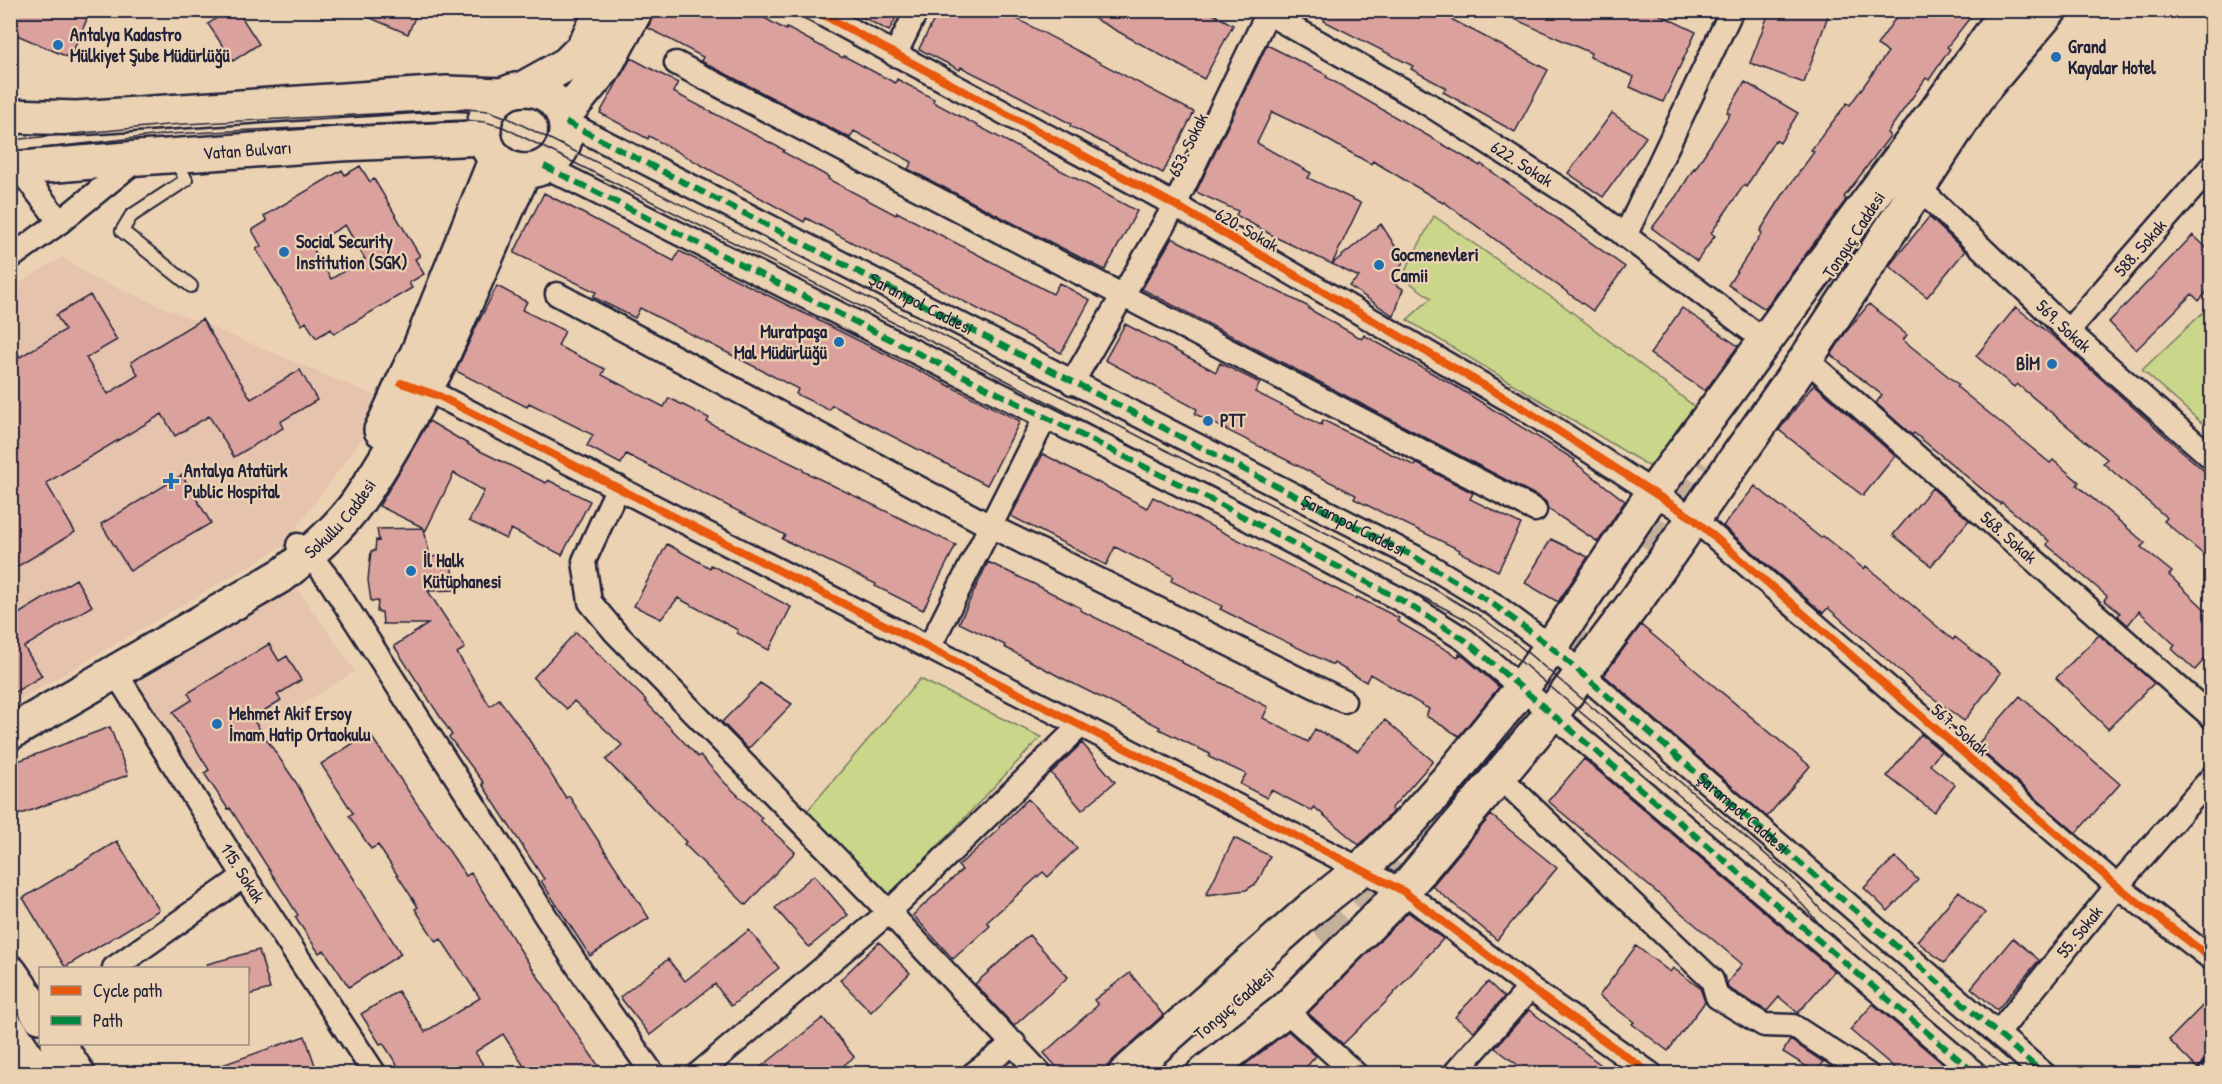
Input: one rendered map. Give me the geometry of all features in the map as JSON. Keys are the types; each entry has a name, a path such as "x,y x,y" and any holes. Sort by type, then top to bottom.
{"main road":[{"path":"10,116 77,118 447,93 513,92 536,90 548,95 558,104 565,119 567,134 558,156 512,158 485,122 489,111 513,92 567,64 582,49 603,10"},
{"path":"565,119 603,68 636,10"},
{"name":"Tonguç Caddesi","path":"1906,192 1704,464 1929,119 2008,10"},
{"path":"1125,1074 1323,935 1403,891 1552,713 1694,519 1806,359 1906,192 1979,95 2050,10"},
{"path":"1203,1074 1285,1010 1323,935 1361,869 1405,827 1449,778 1522,688 1653,494 1929,119"},
{"name":"Vatan Bulvarı","path":"15,170 174,155 340,144 512,158"},
{"name":"Sokullu Caddesi","path":"10,716 262,569 302,549 358,502 413,387 417,354 512,158"},
{"path":"1585,632 1645,547"},
{"name":"Sokullu Caddesi","path":"10,734 284,574 302,549"},
{"name":"Tonguç Caddesi","path":"1152,1074 1323,935"},
{"name":"Tonguç Caddesi","path":"1176,1074 1273,993 1323,935"},
{"path":"10,972 39,1015"},
{"path":"10,1031 39,1074"},
{"path":"59,1045 78,1074"}],"street":[{"name":"620. Sokak","path":"814,10 1175,205 1526,410 1694,519"},
{"path":"895,55 917,10"},
{"name":"622. Sokak","path":"1266,11 1428,104 1578,200 1765,341"},
{"name":"653. Sokak","path":"1072,383 1175,205 1266,11"},
{"path":"1625,237 1731,11"},
{"path":"676,63 1124,294 1535,510"},
{"name":"Şarampol Caddesi","path":"565,119 1072,383 1415,557 1493,604 1551,647 2044,1074"},
{"path":"10,258 60,222 138,158"},
{"path":"512,158 1221,505 1401,600 1465,640 1965,1070"},
{"name":"588. Sokak","path":"2068,331 2211,166"},
{"path":"15,170 60,222"},
{"name":"569. Sokak","path":"1906,192 2211,458"},
{"path":"557,294 990,526 1344,701"},
{"name":"568. Sokak","path":"1806,359 2211,717"},
{"path":"413,387 439,396 618,487 1403,891 1530,988 1651,1074"},
{"path":"929,648 1045,418"},
{"path":"618,487 584,561 590,602 622,639 889,912 1041,1074"},
{"name":"567. Sokak","path":"1694,519 2117,886 2211,959"},
{"path":"302,549 330,581 586,979 653,1074"},
{"name":"115. Sokak","path":"115,672 244,876 375,1074"},
{"path":"698,1074 889,912 1080,726"},
{"path":"1499,776 1712,980 1717,997 1764,1025 1793,1026 1867,1074"},
{"name":"55. Sokak","path":"1998,1033 2117,886 2211,777"},
{"path":"117,967 244,876"},
{"path":"1454,1074 1530,988"},
{"path":"1285,1010 1356,1074"},
{"path":"973,1074 1014,1043"}],"lane":[{"path":"174,155 186,180 131,216 122,231 191,286"}],"shaded area":[{"name":"Antalya Atatürk Public Hospital","path":"62,257 94,278 378,397 380,415 282,547 11,705 11,288"},
{"name":"Mehmet Akif Ersoy İmam Hatip Ortaokulu","path":"291,580 355,671 193,774 132,673"}],"green space":[{"path":"1434,216 1564,306 1703,413 1662,474 1407,320 1431,298 1402,277"},
{"path":"2211,305 2211,431 2142,370"},
{"path":"920,679 1041,737 888,899 807,811"}],"building":[{"name":"Antalya Kadastro Mülkiyet Şube Müdürlüğü","path":"10,10 68,10 87,19 70,58 10,32"},
{"path":"229,10 237,10 259,44 233,61 208,24"},
{"path":"352,10 418,10 408,34"},
{"path":"655,10 750,10 895,83 897,79 934,99 933,102 1137,211 1105,270 908,169 912,162 854,131 850,138 701,61 703,57 648,28"},
{"path":"849,10 900,10 889,31"},
{"path":"939,10 1000,10 1194,112 1163,173 1070,126 1071,124 1021,97 919,49"},
{"path":"1079,10 1206,10 1233,25 1204,79"},
{"path":"1329,10 1434,10 1548,70 1515,132 1443,92 1446,88 1411,69 1413,66 1324,21"},
{"path":"1494,10 1650,10 1696,32 1663,102 1630,87 1634,77 1590,57 1591,53"},
{"path":"1770,10 1830,10 1804,83 1750,63"},
{"path":"1901,10 1976,10 1947,47 1950,49 1929,80 1926,78 1887,133 1890,136 1844,197 1846,200 1765,309 1728,285 1762,233 1760,231 1784,193 1814,152 1811,150 1847,103 1850,105 1888,52 1877,45"},
{"path":"1267,45 1327,75 1326,77 1480,166 1481,164 1625,267 1593,311 1444,202 1373,161 1371,164 1272,112 1257,143 1311,173 1308,178 1361,203 1332,264 1277,238 1236,215 1238,211 1196,192"},
{"path":"631,58 678,83 673,92 784,150 783,152 829,177 828,179 896,215 897,212 1053,294 1059,283 1090,300 1061,353 806,218 804,222 649,136 648,139 600,113"},
{"path":"1745,82 1798,113 1780,143 1775,140 1746,187 1744,185 1711,233 1715,236 1697,261 1652,228 1695,169 1730,114 1727,112"},
{"path":"1612,113 1646,137 1603,197 1568,173"},
{"name":"Social Security Institution (SGK)","path":"360,166 370,182 374,179 420,256 415,259 424,274 409,283 412,288 334,334 331,329 316,338 306,322 302,325 256,249 261,246 252,230 267,221 264,216 342,170 345,175","holes":["345,225 365,259 331,279 311,245"]},
{"path":"544,193 674,261 679,251 1020,421 987,485 832,405 829,410 796,394 798,389 640,308 635,318 593,297 596,292 514,253"},
{"path":"1929,217 1965,251 1927,297 1889,266"},
{"name":"Gocmenevleri Camii","path":"1381,224 1404,260 1392,282 1403,289 1394,316 1349,286 1359,277 1332,264"},
{"path":"2193,235 2211,252 2211,287 2199,301 2192,294 2136,350 2109,322"},
{"path":"1172,238 1309,307 1362,339 1364,335 1455,386 1575,460 1574,462 1625,501 1598,542 1548,509 1546,502 1541,498 1142,289"},
{"path":"497,286 527,302 522,310 565,331 558,346 605,369 602,375 664,407 669,398 709,418 707,422 956,545 923,610 875,586 876,584 782,539 785,535 626,454 621,464 587,446 593,435 529,403 527,407 456,371"},
{"path":"90,295 117,340 86,358 108,394 138,375 131,362 202,319 251,399 300,370 317,400 280,422 283,428 234,457 209,416 175,436 162,414 46,483 75,532 10,571 10,341 20,357 65,330 56,315"},
{"path":"1869,304 1907,335 1903,340 1959,385 1957,387 2050,463 2053,460 2079,482 2077,485 2145,543 2141,547 2172,572 2169,575 2211,615 2211,652 2195,670 2172,649 2175,645 2139,611 2128,625 2118,616 2120,613 2104,600 2107,596 2047,545 2049,541 1914,433 1912,435 1876,403 1882,395 1831,355"},
{"path":"2016,307 2060,342 2211,477 2211,561 2164,521 2167,518 2103,463 2107,459 2017,384 2014,387 1976,356"},
{"path":"1682,308 1738,346 1705,391 1650,354"},
{"path":"1125,324 1216,372 1220,363 1260,383 1255,392 1321,425 1323,420 1415,466 1416,463 1473,493 1470,499 1521,524 1498,571 1354,499 1356,495 1195,414 1197,409 1105,360"},
{"path":"1814,384 1895,456 1863,496 1779,430"},
{"path":"429,421 478,450 546,483 548,480 590,501 562,555 511,529 506,539 469,521 484,491 454,473 426,530 424,529 430,557 442,556 442,562 451,562 455,590 428,591 465,648 457,653 490,706 499,699 526,735 566,798 569,796 649,918 590,956 541,881 544,879 482,784 484,783 449,737 452,735 394,646 428,624 383,624 382,612 377,612 378,601 371,601 368,580 371,551 375,551 376,540 379,541 377,529 424,528 379,506"},
{"path":"1043,454 1147,508 1153,497 1356,599 1357,597 1399,618 1397,621 1458,657 1459,654 1464,657 1499,687 1459,736 1426,716 1429,709 1370,674 1366,682 1334,663 1333,665 1220,609 1222,606 1171,581 1173,576 1115,547 1106,565 1011,516"},
{"path":"182,475 211,523 130,571 101,524"},
{"path":"1755,486 1864,569 1866,566 1953,640 1955,637 2001,673 1964,721 1917,686 1828,608 1823,613 1723,526"},
{"path":"1932,488 1969,520 1931,566 1893,535"},
{"path":"1551,539 1588,557 1558,602 1525,583"},
{"path":"667,544 710,568 711,565 791,607 769,650 737,633 738,630 678,598 661,619 634,606"},
{"path":"988,562 1081,608 1080,610 1268,707 1263,718 1308,742 1315,729 1358,751 1385,720 1433,761 1391,809 1394,811 1359,845 1314,807 1312,811 1271,790 1267,798 1240,784 1246,774 1209,757 1210,754 1159,729 1160,727 959,623"},
{"path":"76,579 92,606 24,647 42,676 10,695 10,619"},
{"path":"1641,625 1810,766 1767,817 1604,675"},
{"path":"576,632 646,700 698,757 700,755 725,783 762,818 760,820 795,852 746,905 684,844 686,842 606,760 622,745 574,701 567,709 533,678"},
{"path":"2099,635 2154,683 2108,729 2056,678"},
{"path":"269,644 279,661 287,656 301,680 277,695 281,700 252,718 297,784 401,954 349,987 324,950 319,953 295,917 298,915 230,808 228,809 204,773 209,770 173,712 192,700 188,693"},
{"path":"760,683 792,704 748,749 722,722"},
{"path":"2020,696 2120,784 2076,833 1976,746"},
{"path":"110,727 128,775 10,818 10,764"},
{"path":"369,733 466,876 471,873 604,1074 529,1074 503,1034 475,1052 489,1074 403,1074 383,1043 380,1044 361,1014 398,991 425,1032 480,998 441,939 436,942 415,909 418,907 378,845 371,849 349,816 353,813 321,764"},
{"path":"1921,734 1941,751 1930,765 1955,785 1934,812 1887,776"},
{"path":"1082,743 1115,782 1082,810 1051,773"},
{"path":"1584,759 1834,971 1798,1013 1779,997 1767,1011 1728,988 1727,983 1742,964 1548,801"},
{"path":"1028,799 1077,848 1048,877 1043,872 987,922 990,926 953,959 913,915 962,870 958,866"},
{"path":"1491,815 1557,868 1497,940 1432,886"},
{"path":"1234,838 1270,856 1257,883 1246,890 1206,895"},
{"path":"117,841 159,910 65,967 23,898"},
{"path":"1895,857 1918,880 1888,911 1864,888"},
{"path":"814,875 848,915 809,947 775,908"},
{"path":"1959,891 1985,913 1944,963 1917,941"},
{"path":"1408,912 1443,939 1385,1003 1343,1044 1308,1013"},
{"path":"749,930 779,968 731,1006 715,984 650,1035 620,997 668,959 685,981"},
{"path":"1029,935 1068,977 1014,1026 975,984"},
{"path":"2013,938 2039,960 1997,1010 1971,988"},
{"path":"879,942 910,973 871,1012 840,980"},
{"path":"1636,946 1670,972 1673,968 1700,988 1705,1002 1668,1051 1599,996"},
{"path":"259,950 270,989 249,995 249,967 208,967 207,964"},
{"path":"1130,973 1163,1015 1113,1060 1107,1068 1107,1074 1063,1074 1044,1053 1098,1005 1094,1000"},
{"path":"1488,982 1504,997 1474,1031 1455,1017"},
{"path":"2211,997 2211,1057 2202,1062 2198,1069 2169,1040"},
{"path":"1873,1004 1950,1070 1947,1074 1902,1074 1850,1030"},
{"path":"1529,1010 1613,1074 1530,1074 1495,1048"},
{"path":"823,1018 854,1057 833,1074 752,1074"},
{"path":"1288,1031 1316,1056 1300,1074 1246,1074 1241,1068"},
{"path":"305,1036 318,1074 205,1074 205,1071"},
{"path":"1790,1040 1823,1062 1817,1073 1783,1052"}],"tunnel":[{"path":"1651,552 1709,467"},
{"path":"1487,767 1590,636"},
{"path":"1314,932 1349,903 1393,858"}],"tram line":[{"path":"10,140 167,125 466,109 489,111 508,118 970,349 1429,586 1480,616 1516,643 1790,875 1822,911 2013,1074"},
{"path":"10,152 170,134 465,120 503,127 940,346 1465,619 1507,650 1784,884 1825,930 1995,1074"}],"marked path":[{"path":"566,122 1415,557 1493,604 1551,647 2044,1074"},
{"path":"544,166 1221,505 1401,600 1465,640 1976,1074"}],"cycle path":[{"path":"814,10 1175,205 1526,410 1694,519 2117,886 2212,959"},
{"path":"401,383 439,396 1403,891 1530,988 1651,1074"}],"place":[{"name":"Antalya Kadastro Mülkiyet Şube Müdürlüğü","path":"58,45"},
{"name":"Grand Kayalar Hotel","path":"2056,57"},
{"name":"Social Security Institution (SGK)","path":"284,252"},
{"name":"Gocmenevleri Camii","path":"1379,265"},
{"name":"Muratpaşa Mal Müdürlüğü","path":"839,342"},
{"name":"BİM","path":"2052,364"},
{"name":"PTT","path":"1208,421"},
{"name":"Antalya Atatürk Public Hospital","path":"171,481"},
{"name":"İl Halk Kütüphanesi","path":"411,571"},
{"name":"Mehmet Akif Ersoy İmam Hatip Ortaokulu","path":"217,724"}]}
